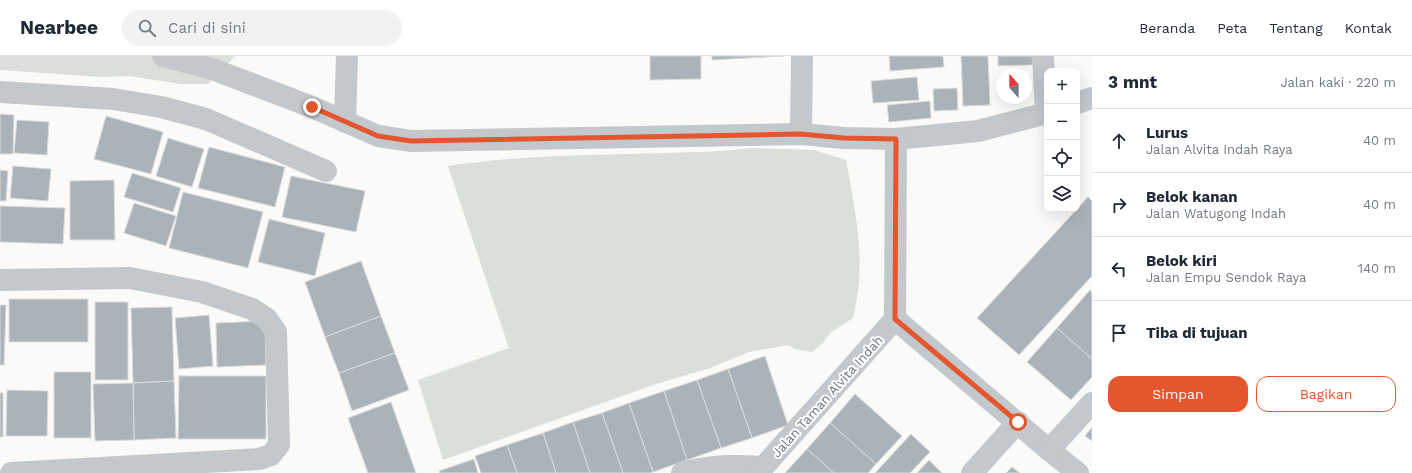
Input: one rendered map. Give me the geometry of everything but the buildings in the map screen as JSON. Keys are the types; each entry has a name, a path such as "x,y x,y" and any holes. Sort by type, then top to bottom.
{"street":[{"path":"163,56 214,70 378,136 411,141 800,134 844,138 896,139 978,131 1044,114"},
{"path":"345,122 347,56"},
{"path":"800,134 802,56"},
{"path":"1044,56 1047,104"},
{"path":"0,92 113,99 161,107 206,119 326,171"},
{"path":"1080,102 1092,98"},
{"path":"896,139 895,319 1078,473"},
{"path":"0,280 130,278 202,292 252,309 267,319 276,332 279,445 271,455 259,459 90,471 11,473"},
{"name":"Jalan Taman Alvita Indah","path":"761,470 895,319"},
{"path":"1049,450 1092,403"},
{"path":"972,473 1018,422"},
{"path":"682,473 710,466 731,465 761,470"}],"shaded area":[{"path":"0,56 235,56 208,84 181,84 129,76 102,77 0,70"},
{"path":"751,148 814,150 846,160 856,220 860,258 857,297 853,318 830,333 823,343 812,352 795,349 788,345 749,352 710,368 653,385 443,460 418,380 509,348 448,166 475,162 529,158 708,152"}],"route":[{"path":"312,107 378,136 411,141 800,134 844,138 896,139 895,319 1018,422"}]}
